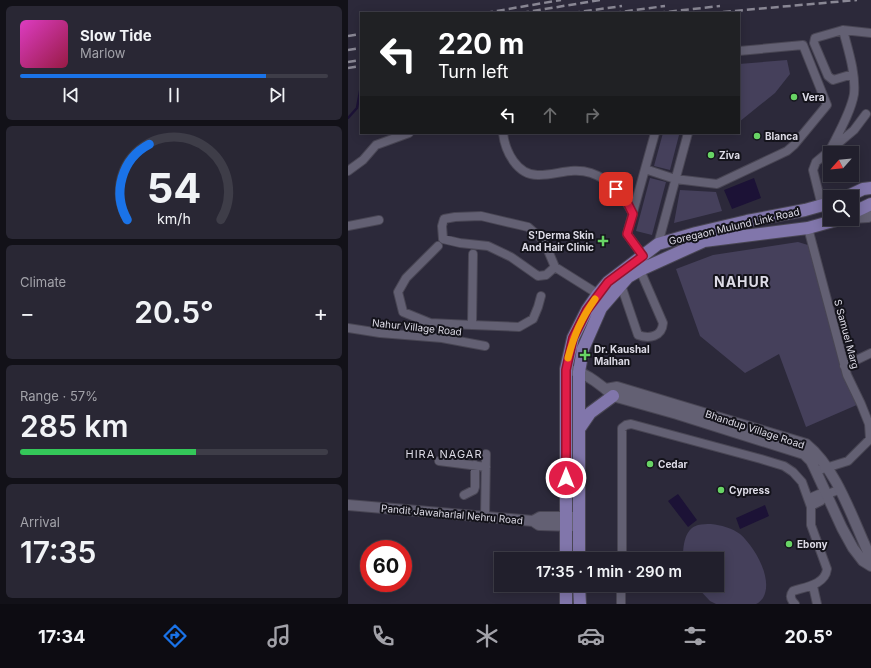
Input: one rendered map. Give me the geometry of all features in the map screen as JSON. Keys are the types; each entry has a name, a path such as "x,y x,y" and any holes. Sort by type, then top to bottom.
{"main road":[{"path":"859,190 868,186"},
{"path":"859,210 871,204"},
{"name":"Goregaon Mulund Link Road","path":"566,552 566,370 573,338 587,310 598,294 608,282 658,244 747,221 823,206"},
{"name":"Goregaon Mulund Link Road","path":"579,552 579,372 583,349 601,308 628,277 704,241 808,228 823,224"},
{"path":"579,429 590,413 609,392"},
{"path":"566,592 566,604"},
{"path":"579,592 580,604"}],"street":[{"path":"832,146 850,108 854,94 853,74 843,30"},
{"path":"853,74 833,80 828,76 814,43 815,38 843,30 871,33"},
{"path":"645,169 675,179 717,184 783,153 794,145 827,105 803,45 740,51"},
{"path":"835,146 854,130 866,114"},
{"path":"348,171 363,160 376,144 406,134"},
{"path":"503,134 508,153 514,163 525,172 538,176 570,170 590,173 609,182 624,196 633,214"},
{"path":"643,256 627,234 655,134"},
{"path":"658,244 688,134"},
{"path":"823,156 816,162 813,170 823,197"},
{"path":"555,267 546,275 538,276 511,257 488,246 460,243 443,239 442,226 444,220 455,217 481,216 528,227 544,241 555,267 598,294"},
{"path":"859,218 870,217"},
{"path":"348,226 379,220"},
{"name":"S Samuel Marg","path":"808,228 844,366 869,424 870,439 848,461 816,471"},
{"path":"438,246 406,278 398,292 402,312 430,323 519,327 532,319 538,307 541,296"},
{"path":"472,325 473,254"},
{"path":"621,285 638,336 652,337 660,333 663,323 640,270"},
{"path":"429,337 430,323"},
{"name":"Nahur Village Road","path":"348,328 380,334 442,338 485,346"},
{"path":"844,366 871,353"},
{"path":"566,370 579,372 609,392 697,415 793,445"},
{"path":"622,552 622,428 626,425 631,424 761,459 784,466 798,475 811,507 811,525 827,569 824,577 812,586 793,591 791,597 795,604"},
{"name":"Bhandup Village Road","path":"793,445 806,444 828,468 871,560"},
{"name":"Bhandup Village Road","path":"793,445 811,461 853,548 863,561 871,566"},
{"path":"485,517 486,454"},
{"path":"439,460 486,467"},
{"path":"464,495 474,490 475,465"},
{"path":"475,487 485,488"},
{"path":"813,500 821,502 827,494 839,490"},
{"name":"Pandit Jawaharlal Nehru Road","path":"348,505 533,521 539,525 566,521"},
{"path":"566,521 579,522"},
{"path":"812,586 817,604"},
{"path":"621,592 621,604"}],"shaded area":[{"path":"787,60 790,74 775,93 740,121 740,64"},
{"path":"663,134 679,135 670,170 654,166"},
{"path":"650,178 666,182 652,235 636,231"},
{"path":"754,178 761,198 732,209 724,190"},
{"path":"680,190 716,192 722,211 674,223"},
{"path":"798,242 808,245 843,370 859,404 806,427 779,354 745,373 700,336 676,269 713,255"},
{"path":"678,494 697,520 688,527 668,501"},
{"path":"765,505 769,516 740,529 736,518"},
{"path":"703,524 719,525 734,530 751,546 761,563 766,582 766,590 763,598 757,604 716,604 710,601 702,592 724,592 724,552 683,552 687,534 693,527"}],"waterway":[{"path":"348,118 357,108 360,92"}],"railway":[{"path":"491,12 561,0"},
{"path":"527,12 600,0"},
{"path":"722,12 857,0"},
{"path":"579,12 622,6"},
{"path":"620,12 665,6"},
{"path":"666,12 720,6"},
{"path":"348,36 360,34"},
{"path":"348,50 360,48"},
{"path":"348,62 360,60"},
{"path":"348,68 360,66"}],"slow traffic":[{"path":"568,358 573,338 587,310 595,299"}],"place":[{"name":"Vera","path":"794,97"},
{"name":"Blanca","path":"757,136"},
{"name":"Ziva","path":"711,155"},
{"name":"S'Derma Skin And Hair Clinic","path":"603,241"},
{"name":"Dr. Kaushal Malhan","path":"585,355"},
{"name":"Cedar","path":"650,464"},
{"name":"Cypress","path":"721,490"},
{"name":"Ebony","path":"789,544"}],"district":[{"name":"NAHUR","path":"742,281"},
{"name":"HIRA NAGAR","path":"444,454"}],"route":[{"path":"566,478 566,370 573,338 587,310 608,282 643,256 627,234 633,214 624,196 616,189"}]}
